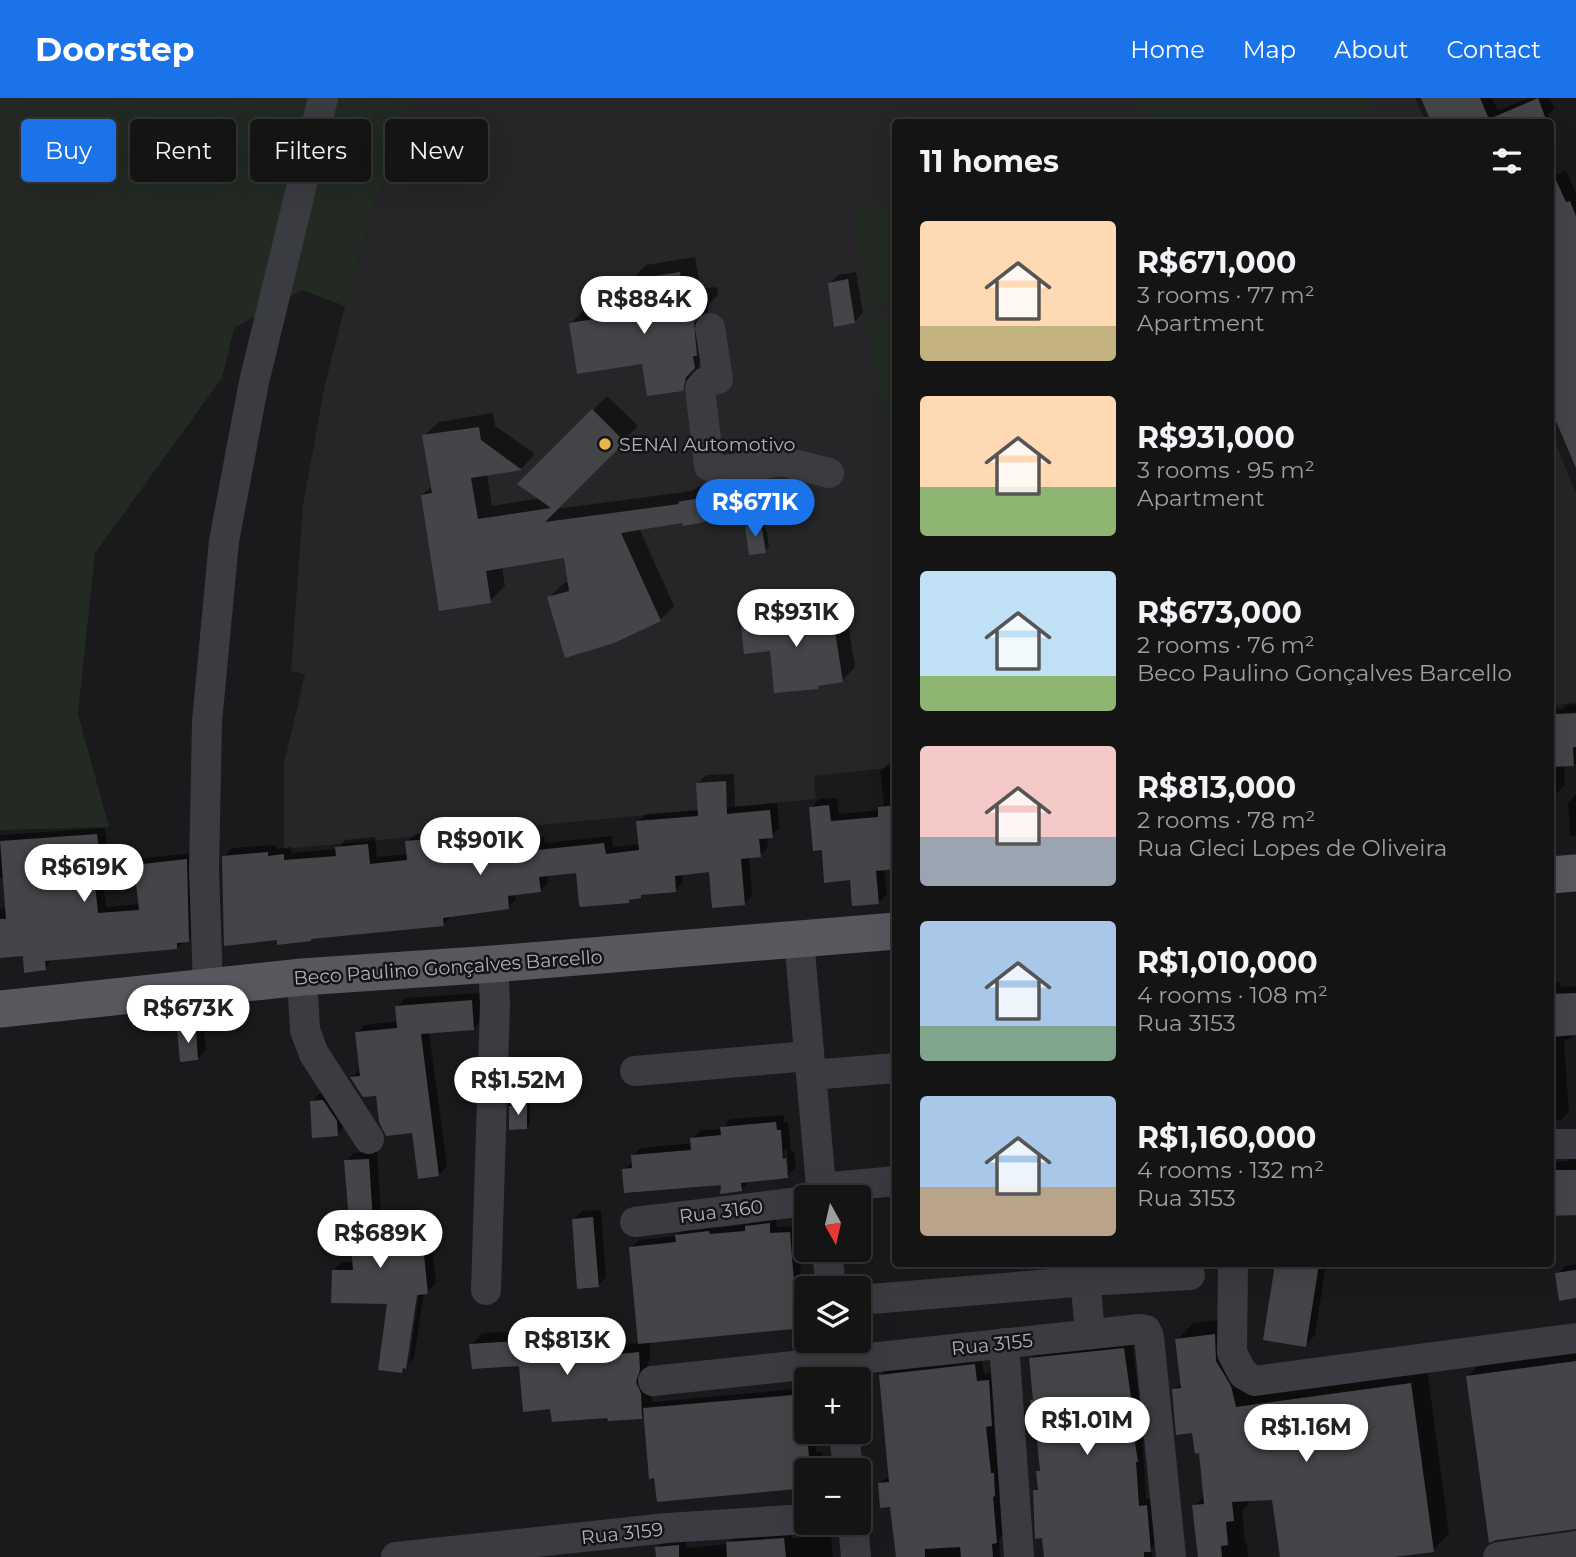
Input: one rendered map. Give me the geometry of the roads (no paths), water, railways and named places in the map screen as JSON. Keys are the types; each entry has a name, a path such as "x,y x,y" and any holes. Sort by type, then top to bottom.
{"main road":[{"path":"1554,875 1576,873"},
{"name":"Beco Paulino Gonçalves Barcello","path":"0,1009 302,977 892,931"}],"street":[{"path":"208,987 204,870 207,722 223,541 254,382 323,98"},
{"path":"710,328 718,379 705,382 700,388 709,466 719,471 782,461 829,473"},
{"path":"799,940 816,1185"},
{"path":"486,1290 495,1003 493,964"},
{"path":"302,977 305,1030 314,1054 369,1139"},
{"path":"635,1071 810,1066 892,1068"},
{"path":"1554,1144 1576,1144"},
{"name":"Rua 3160","path":"872,1185 892,1182"},
{"name":"Rua 3160","path":"635,1222 794,1198"},
{"path":"1233,1267 1232,1353 1243,1374 1255,1381 1576,1338"},
{"path":"871,1299 1085,1272 1190,1275"},
{"path":"1085,1272 1090,1334"},
{"name":"Rua 3155","path":"653,1381 1146,1330 1149,1337 1171,1557"},
{"path":"1004,1343 1019,1557"},
{"name":"Rua 3159","path":"396,1557 667,1528 794,1520"},
{"path":"854,1535 856,1557"},
{"path":"1498,1557 1576,1546"}],"place":[{"name":"SENAI Automotivo","path":"605,444"}]}
